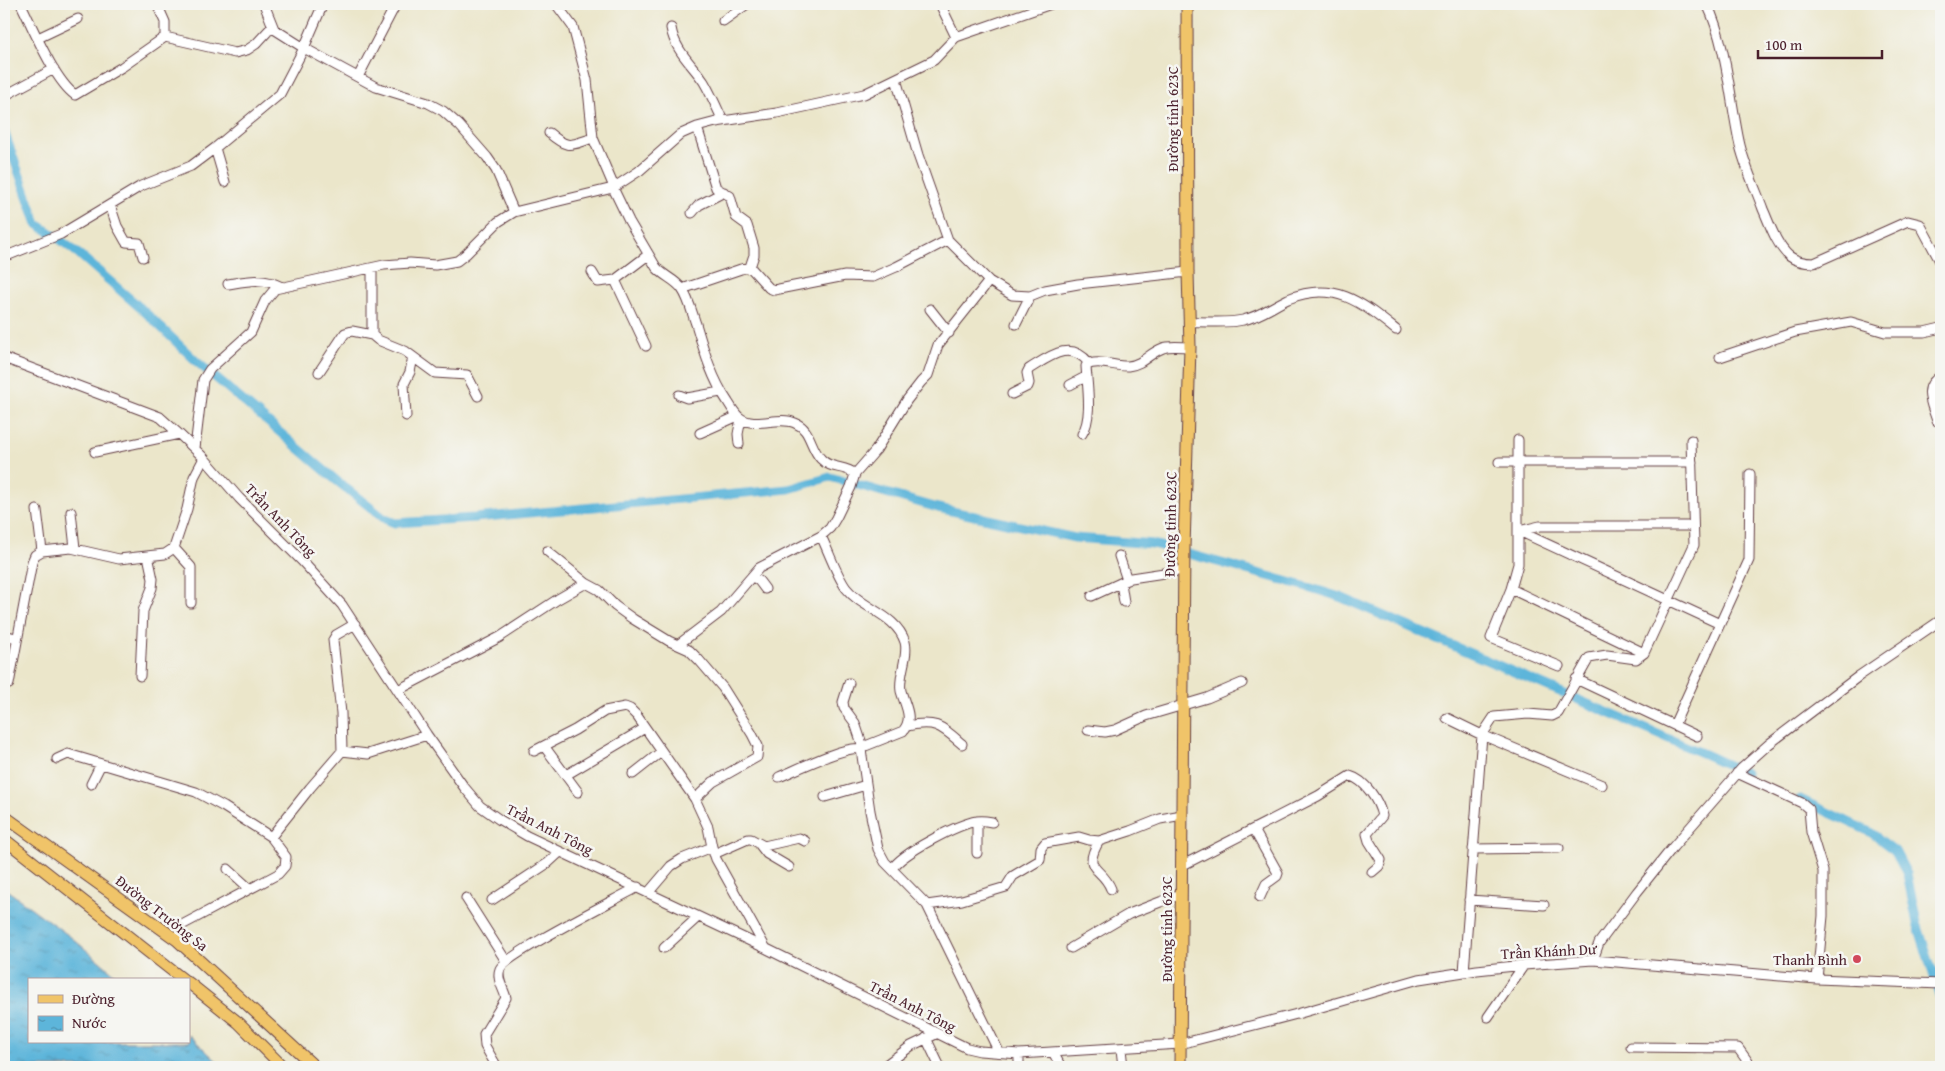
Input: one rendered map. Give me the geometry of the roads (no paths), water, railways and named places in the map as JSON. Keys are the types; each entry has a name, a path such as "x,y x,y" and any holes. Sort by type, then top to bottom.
{"main road":[{"name":"Đường tỉnh 623C","path":"1180,1067 1184,552 1190,347 1187,4"},
{"name":"Đường Trường Sa","path":"4,816 177,940 315,1067"},
{"path":"4,839 181,978"},
{"path":"190,984 239,1023 283,1067"}],"street":[{"path":"21,4 54,69 70,92 75,95 165,37 235,53 247,50 256,44 269,30 274,29"},
{"path":"157,4 165,22 165,37"},
{"path":"264,4 274,29 304,48 376,88 428,103 443,111 459,125 492,164 514,212"},
{"path":"4,257 57,236 141,186 191,166 215,148 280,94 304,48 323,4"},
{"path":"358,77 396,4"},
{"path":"556,4 573,27 588,80 593,138 613,187 648,255 661,273 675,281 688,300 709,364 721,392 740,418 739,444"},
{"path":"723,21 747,4"},
{"path":"940,4 956,37"},
{"path":"195,448 203,380 209,371 248,336 269,295 275,289 384,265 410,263 435,265 457,261 498,222 514,212 613,187 639,170 681,134 697,127 777,113 864,94 934,60 956,37 1026,8 1051,4"},
{"path":"1706,4 1712,15 1719,39 1746,165 1768,222 1783,249 1798,261 1814,263 1908,221 1920,224 1941,263"},
{"path":"38,38 78,19"},
{"path":"671,28 682,56 703,80 723,121"},
{"path":"4,96 54,69"},
{"path":"896,79 918,155 948,240 989,281 1012,295 1030,296 1045,290 1078,284 1188,272"},
{"path":"697,127 716,188 730,196 736,217 747,225 754,255 750,267"},
{"path":"549,133 568,145 593,138"},
{"path":"215,148 225,182"},
{"path":"692,213 699,206 724,192"},
{"path":"110,205 117,226 126,242 139,243 143,257"},
{"path":"750,267 769,288 774,290 845,276 873,277 948,240"},
{"path":"592,272 598,282 615,280 648,255"},
{"path":"682,289 750,267"},
{"path":"372,269 372,335"},
{"path":"228,284 260,280 273,282 282,287"},
{"path":"615,280 646,346"},
{"path":"679,644 721,612 752,576 766,564 821,536 830,528 853,480 876,450 907,400 928,375 938,345 989,281"},
{"path":"1189,322 1241,320 1295,297 1323,292 1341,295 1357,301 1396,330"},
{"path":"1016,324 1030,296"},
{"path":"930,308 948,333"},
{"path":"1720,357 1795,332 1851,322 1885,332 1924,332 1941,328"},
{"path":"318,372 345,333 352,331 372,335 378,340 413,356 434,373 467,375 478,396"},
{"path":"1012,394 1028,386 1027,373 1029,369 1056,354 1068,350 1084,357 1089,363 1123,366 1142,362 1163,348 1190,347"},
{"path":"406,416 404,384 410,372 413,356"},
{"name":"Trần Anh Tông","path":"4,358 160,417 195,448 239,498 302,561 342,605 427,735 480,806 527,836 765,948 967,1048 1019,1054 1180,1044"},
{"path":"1082,434 1088,422 1086,366 1089,363"},
{"path":"1070,385 1087,376"},
{"path":"1937,421 1928,394 1932,384 1941,376"},
{"path":"679,395 687,398 721,392"},
{"path":"700,433 740,418 754,422 791,421 804,428 818,456 823,461 834,467 846,468 853,480"},
{"path":"95,452 179,434"},
{"path":"1518,440 1518,564 1511,589 1491,638 1559,666"},
{"path":"1464,972 1482,735 1494,717 1528,714 1552,716 1558,713 1589,658 1607,655 1636,659 1644,653 1694,545 1692,440"},
{"path":"9,684 16,638 35,555 42,551 74,548 119,559 166,554 174,548 187,509 194,477 204,458"},
{"path":"1499,462 1692,462"},
{"path":"1674,725 1749,560 1750,474"},
{"path":"37,510 42,551"},
{"path":"71,512 74,548"},
{"path":"1519,531 1540,526 1694,526"},
{"path":"1519,531 1720,624"},
{"path":"780,777 836,754 862,748 903,731 907,726 909,713 900,685 906,645 904,639 880,612 864,604 845,587 821,536"},
{"path":"174,548 191,567 191,603"},
{"path":"547,551 586,583 599,590 615,606 633,619 669,641 689,650 723,688 752,734 759,751 757,757 713,782 695,798"},
{"path":"140,676 143,611 152,588 153,579 148,556"},
{"path":"1119,556 1124,582 1124,602"},
{"path":"1092,596 1124,582 1161,572 1184,570"},
{"path":"752,576 765,589"},
{"path":"398,690 500,637 586,583"},
{"path":"1511,589 1644,653"},
{"path":"1593,960 1599,943 1637,892 1739,770 1821,704 1941,620"},
{"path":"271,837 342,751 341,713 333,640 336,635 354,624"},
{"path":"4,635 16,638"},
{"path":"1576,679 1697,736"},
{"path":"849,683 843,702 844,708 855,723 862,748 866,785 878,850 885,862 927,905 999,1052"},
{"path":"1088,730 1105,732 1115,730 1146,716 1207,698 1242,683"},
{"path":"534,751 575,730 605,711 620,707 630,709 695,798 708,827 713,851 765,948"},
{"path":"1446,718 1602,785"},
{"path":"907,726 922,723 935,724 962,744"},
{"path":"566,775 644,728"},
{"path":"342,751 368,754 427,735"},
{"path":"544,746 578,792"},
{"path":"632,774 661,752"},
{"path":"58,759 68,754 196,792 224,807 271,837 286,857 285,866 278,874 182,925 177,940"},
{"path":"91,784 101,764"},
{"path":"1739,770 1802,803 1809,809 1811,832 1823,871 1823,916 1817,979"},
{"path":"1181,866 1318,796 1346,778 1353,777 1370,792 1382,816 1367,834 1369,841 1381,860 1380,866 1372,872"},
{"path":"825,797 866,785"},
{"path":"927,905 962,900 1006,887 1013,876 1040,860 1041,848 1045,843 1079,837 1099,841 1160,819 1182,815"},
{"path":"892,869 901,858 936,838 977,821 992,822"},
{"path":"977,821 977,853"},
{"path":"1254,830 1278,872 1277,876 1266,884 1260,897"},
{"path":"760,845 769,846 799,838 805,840"},
{"path":"648,893 671,866 682,859 748,839 760,845 767,854 789,866"},
{"path":"1099,841 1092,853 1092,859 1096,871 1108,881 1111,889"},
{"path":"1473,849 1559,848"},
{"path":"492,900 548,863 560,852"},
{"path":"228,869 250,890"},
{"path":"497,1067 484,1046 484,1034 506,998 499,972 506,961 543,938 638,888"},
{"path":"1070,948 1129,914 1181,894"},
{"path":"466,898 506,961"},
{"path":"1469,900 1544,905"},
{"path":"664,948 698,917"},
{"name":"Trần Khánh Dư","path":"1180,1044 1297,1014 1419,979 1524,965 1593,960 1817,979 1940,984"},
{"path":"1488,1017 1524,965"},
{"path":"884,1067 898,1054 936,1034"},
{"path":"926,1038 940,1067"},
{"path":"1631,1046 1738,1048 1753,1067"},
{"path":"1121,1049 1123,1067"},
{"path":"1053,1052 1061,1067"},
{"path":"1019,1054 1019,1067"}],"water":[{"path":"4,888 72,938 120,978 28,978 28,1044 190,1044 190,1036 223,1067 4,1067"}],"waterway":[{"path":"4,131 37,224 80,255 145,312 196,361 337,481 385,519 395,523 474,518 789,489 830,477 938,508 1075,538 1153,544 1340,597 1746,773"},
{"path":"1800,799 1870,832 1895,851 1907,874 1917,923 1941,999"}],"place":[{"name":"Thanh Bình","path":"1857,959"}]}
